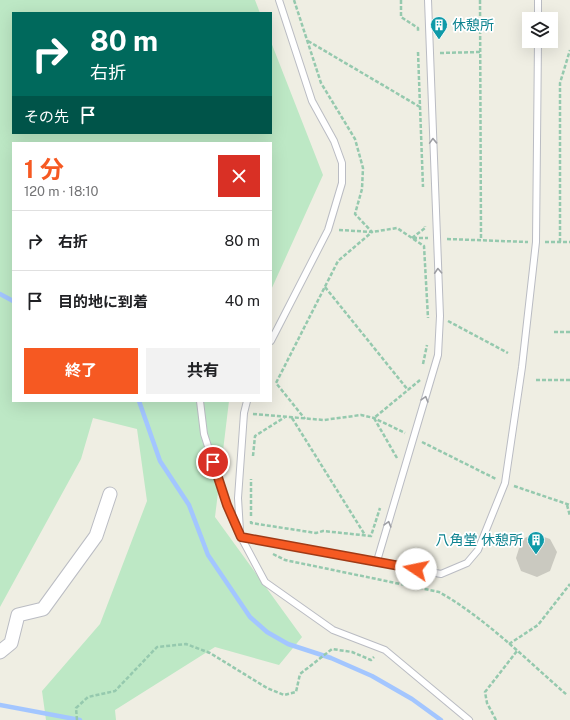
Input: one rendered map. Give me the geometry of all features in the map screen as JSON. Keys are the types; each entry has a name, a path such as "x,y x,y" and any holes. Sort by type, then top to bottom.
{"street":[{"path":"0,652 10,642 18,615 43,610 65,581 96,536 110,494"}],"lane":[{"path":"272,340 328,230 342,183 342,163 334,141 312,101 280,0"},
{"path":"378,561 438,355 440,316 428,0"},
{"path":"538,0 538,12"},
{"path":"241,537 378,561 441,574 467,563 478,550 505,483 522,367 536,242 538,48"},
{"path":"200,402 204,434 227,505 241,537 265,582 333,630 385,650 469,720"},
{"path":"241,537 238,498 244,413 247,402"}],"path":[{"path":"401,0 401,17 418,28 418,36"},
{"path":"480,0 480,240"},
{"path":"307,40 420,106"},
{"path":"418,44 423,190"},
{"path":"560,242 560,83 570,50"},
{"path":"430,53 480,52"},
{"path":"412,238 425,228 425,221"},
{"path":"328,230 372,232 397,228 424,246 429,326"},
{"path":"412,238 570,242"},
{"path":"326,287 408,390"},
{"path":"440,316 508,353"},
{"path":"554,332 570,332"},
{"path":"423,365 428,342"},
{"path":"395,464 397,457 374,418 420,380 422,373"},
{"path":"536,380 570,380"},
{"path":"252,463 255,436 285,417"},
{"path":"292,417 365,535"},
{"path":"251,478 251,523 316,533 323,531 371,536 381,507"},
{"path":"567,505 570,516"},
{"path":"272,553 285,560 439,592 451,599 509,644 567,695"},
{"path":"509,644 538,625 570,584"},
{"path":"77,720 76,708 88,697 115,691 157,647 186,644 210,653 267,688 284,695 296,692 300,674 332,649 352,652 371,660 385,650"},
{"path":"496,720 487,703 485,692 517,651"}],"green space":[{"path":"0,0 255,0 260,12 12,12 12,134 272,134 272,45 323,175 272,288 272,142 12,142 12,402 229,402 215,517 302,637 279,665 215,647 115,710 116,720 46,720 42,691 100,624 147,501 137,429 93,418 81,459 0,607"}],"building":[{"name":"八角堂 休憩所","path":"535,534 550,539 557,552 550,571 537,577 521,571 516,558 522,539"}],"waterway":[{"path":"0,294 12,300"},
{"path":"139,402 160,461 189,505 208,555 250,617 267,632 288,644 331,658 372,676 412,699 441,720"},
{"path":"0,705 80,720"}],"place":[{"name":"休憩所","path":"439,40"},
{"name":"八角堂 休憩所","path":"536,555"}],"route":[{"path":"213,462 227,505 241,537 416,569"}]}
